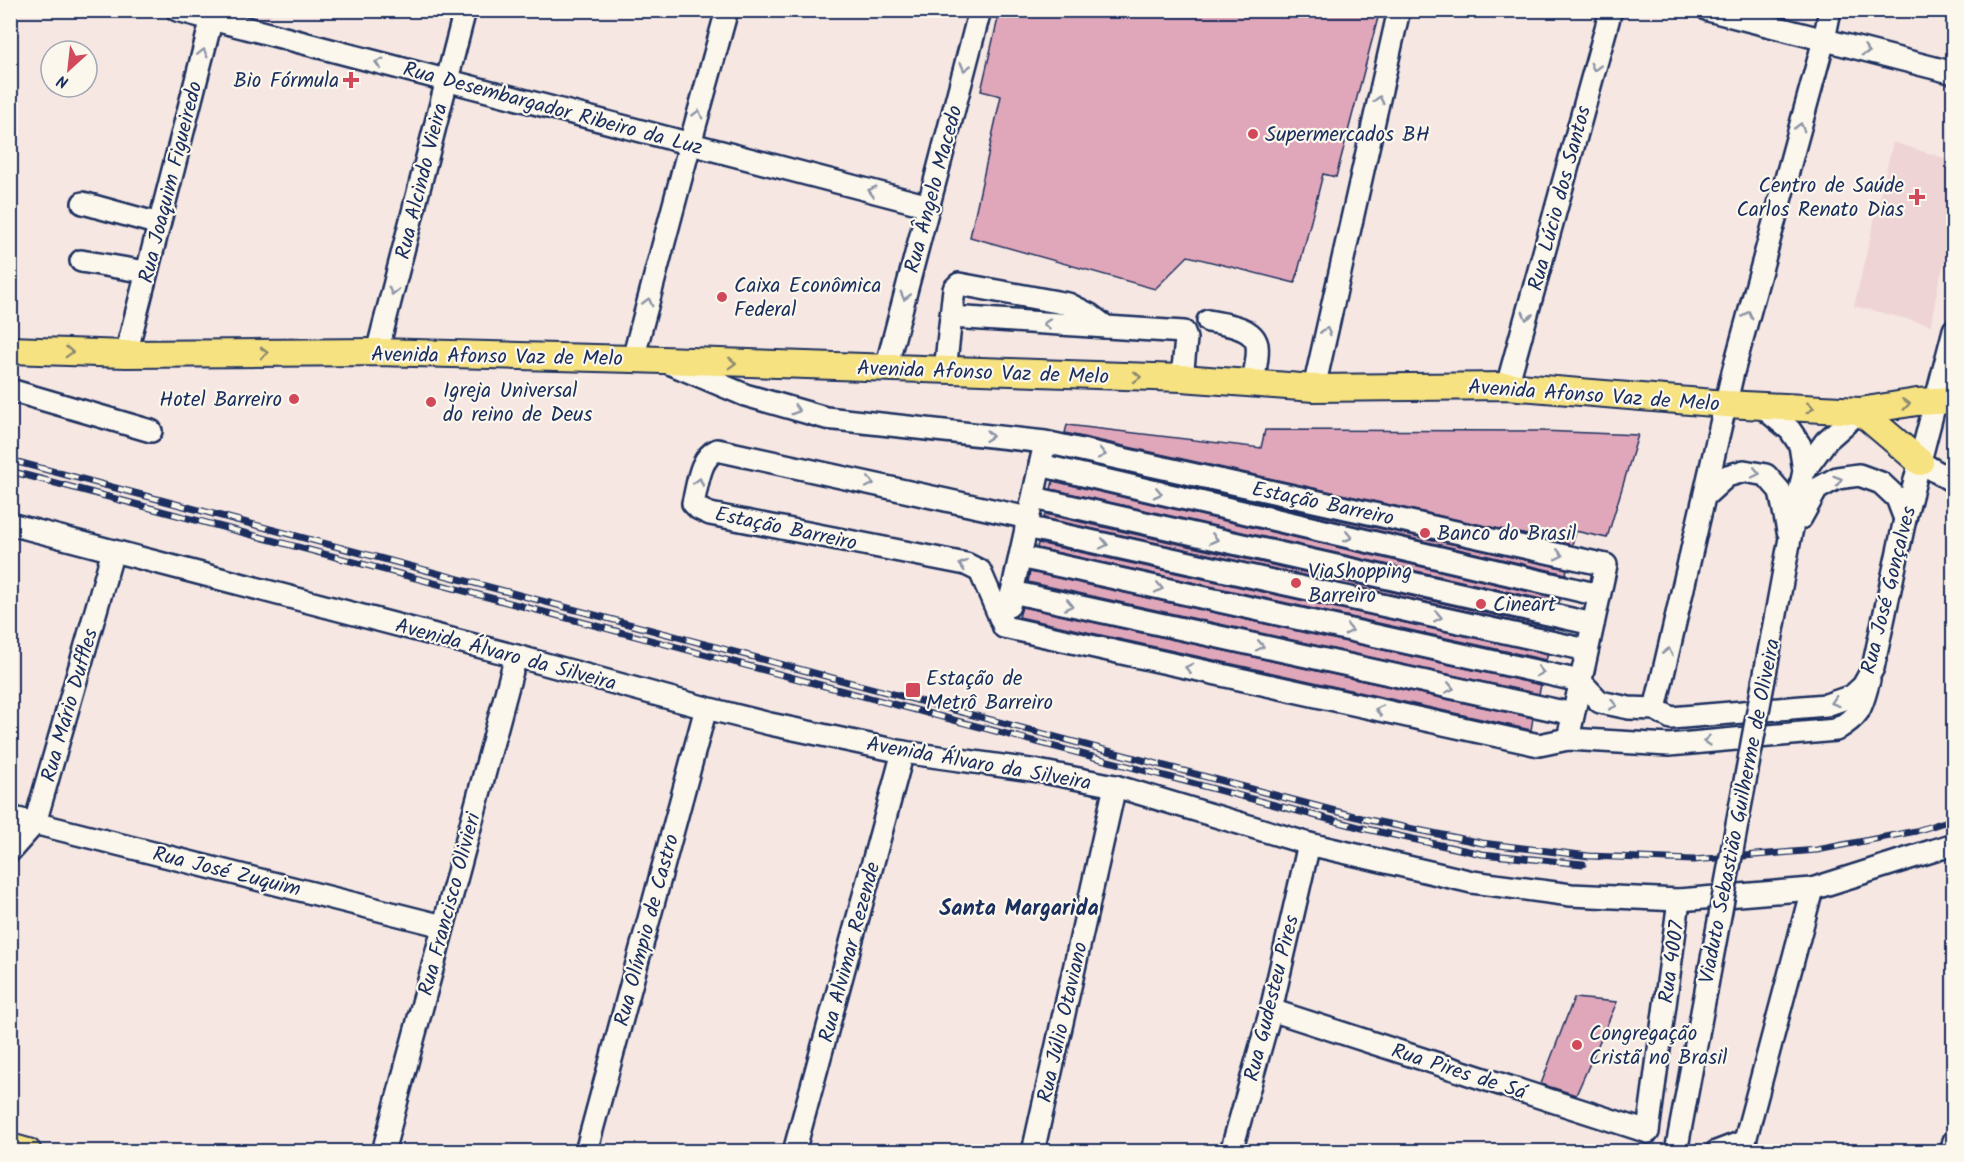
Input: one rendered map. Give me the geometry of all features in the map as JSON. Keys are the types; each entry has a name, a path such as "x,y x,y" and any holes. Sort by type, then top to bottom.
{"main road":[{"name":"Avenida Afonso Vaz de Melo","path":"10,350 126,354 377,352 1182,378 1314,388 1507,386 1726,404 1860,411 1945,401"},
{"path":"1860,411 1920,462"},
{"path":"10,1147 28,1152"}],"street":[{"name":"Rua Desembargador Ribeiro da Luz","path":"177,10 213,15 447,81 929,206"},
{"name":"Rua Alcindo Vieira","path":"377,352 465,10"},
{"path":"633,359 727,10"},
{"name":"Rua Ângelo Macedo","path":"886,368 980,10"},
{"path":"1314,388 1399,10"},
{"name":"Rua Lúcio dos Santos","path":"1507,386 1611,10"},
{"path":"1708,10 1953,73"},
{"path":"1020,557 1580,681 1600,702 1629,708 1655,709 1733,372 1824,40 1830,10"},
{"name":"Rua Joaquim Figueiredo","path":"126,354 213,15"},
{"path":"83,204 159,224"},
{"path":"81,261 146,272"},
{"path":"945,371 954,289 959,284 1068,304 1090,315 1106,328"},
{"path":"951,317 1184,332 1186,339 1182,378"},
{"path":"1208,321 1236,326 1250,334 1257,344 1253,384"},
{"name":"Rua José Gonçalves","path":"1655,709 1671,718 1826,705 1852,696 1863,686 1873,668 1905,519 1920,462 1945,401 1953,330"},
{"name":"Estação Barreiro","path":"663,360 745,395 826,418 1045,442 1606,565 1568,740"},
{"path":"10,390 151,431"},
{"name":"Viaduto Sebastião Guilherme de Oliveira","path":"1676,1152 1804,471 1800,445 1790,430 1761,406"},
{"name":"Viaduto Sebastião Guilherme de Oliveira","path":"1804,471 1826,441 1860,411"},
{"path":"1045,442 1004,627 1539,745 1568,740 1669,745 1836,730 1861,710 1873,668"},
{"name":"Estação Barreiro","path":"1004,627 980,572 966,564 710,514 699,508 693,503 705,460 710,453 717,450 1593,624"},
{"path":"1920,462 1953,482"},
{"name":"Estação Barreiro","path":"1040,465 1599,595"},
{"path":"1706,495 1727,476 1744,471 1766,475 1780,490 1790,538"},
{"path":"1790,538 1817,489 1837,477 1859,475 1881,483 1897,498 1905,519"},
{"name":"Estação Barreiro","path":"1030,514 1587,650"},
{"name":"Avenida Álvaro da Silveira","path":"10,524 770,724 903,752 1038,771 1115,786 1309,844 1472,882 1571,895 1679,900 1812,889 1953,844"},
{"name":"Rua Mário Duffles","path":"10,851 35,823 113,551"},
{"path":"1012,592 1573,714"},
{"name":"Rua Francisco Olivieri","path":"383,1152 516,656"},
{"name":"Rua Olímpio de Castro","path":"586,1152 706,708"},
{"name":"Rua Alvimar Rezende","path":"794,1152 903,752"},
{"name":"Rua Júlio Otaviano","path":"1032,1152 1115,786"},
{"name":"Rua José Zuquim","path":"10,817 443,926"},
{"name":"Rua Gudesteu Pires","path":"1231,1152 1271,1010 1309,844"},
{"path":"1716,1152 1744,1146 1812,889"},
{"name":"Rua 4007","path":"1648,1132 1679,900"},
{"name":"Rua Pires de Sá","path":"1271,1010 1648,1132"},
{"path":"1951,1152 1953,1141"}],"shaded area":[{"path":"234,11 272,11 269,23 233,14"},
{"name":"Centro de Saúde Carlos Renato Dias","path":"1893,142 1953,161 1953,234 1938,285 1931,325 1854,306"}],"building":[{"path":"1000,10 1380,10 1336,177 1323,174 1295,283 1188,256 1155,289 970,237 1001,96 981,91"},
{"path":"1067,425 1261,448 1265,430 1541,431 1638,435 1607,538 1575,531 1572,545 1065,433"},
{"path":"1053,481 1560,599 1559,603 1051,489"},
{"path":"1194,488 1567,569 1566,574"},
{"path":"1045,514 1553,628 1553,630 1044,518"},
{"path":"1038,543 1548,654 1546,660 1037,548"},
{"path":"1030,572 1541,685 1539,694 1028,582"},
{"path":"1022,607 1533,718 1531,730 1019,617"},
{"name":"Congregação Cristã no Brasil","path":"1574,998 1617,1002 1576,1095 1541,1084"}],"railway":[{"path":"10,460 1369,820 1482,843 1589,856 1693,860 1817,850 1916,831 1954,819"},
{"path":"10,471 1366,829 1482,854 1583,864"}],"place":[{"name":"Bio Fórmula","path":"351,80"},
{"name":"Supermercados BH","path":"1253,134"},
{"name":"Centro de Saúde Carlos Renato Dias","path":"1917,197"},
{"name":"Caixa Econômica Federal","path":"722,297"},
{"name":"Hotel Barreiro","path":"294,399"},
{"name":"Igreja Universal do reino de Deus","path":"431,402"},
{"name":"Banco do Brasil","path":"1425,533"},
{"name":"ViaShopping Barreiro","path":"1296,583"},
{"name":"Cineart","path":"1481,604"},
{"name":"Estação de Metrô Barreiro","path":"913,690"},
{"name":"Congregação Cristã no Brasil","path":"1577,1045"}],"district":[{"name":"Santa Margarida","path":"1019,907"}]}
